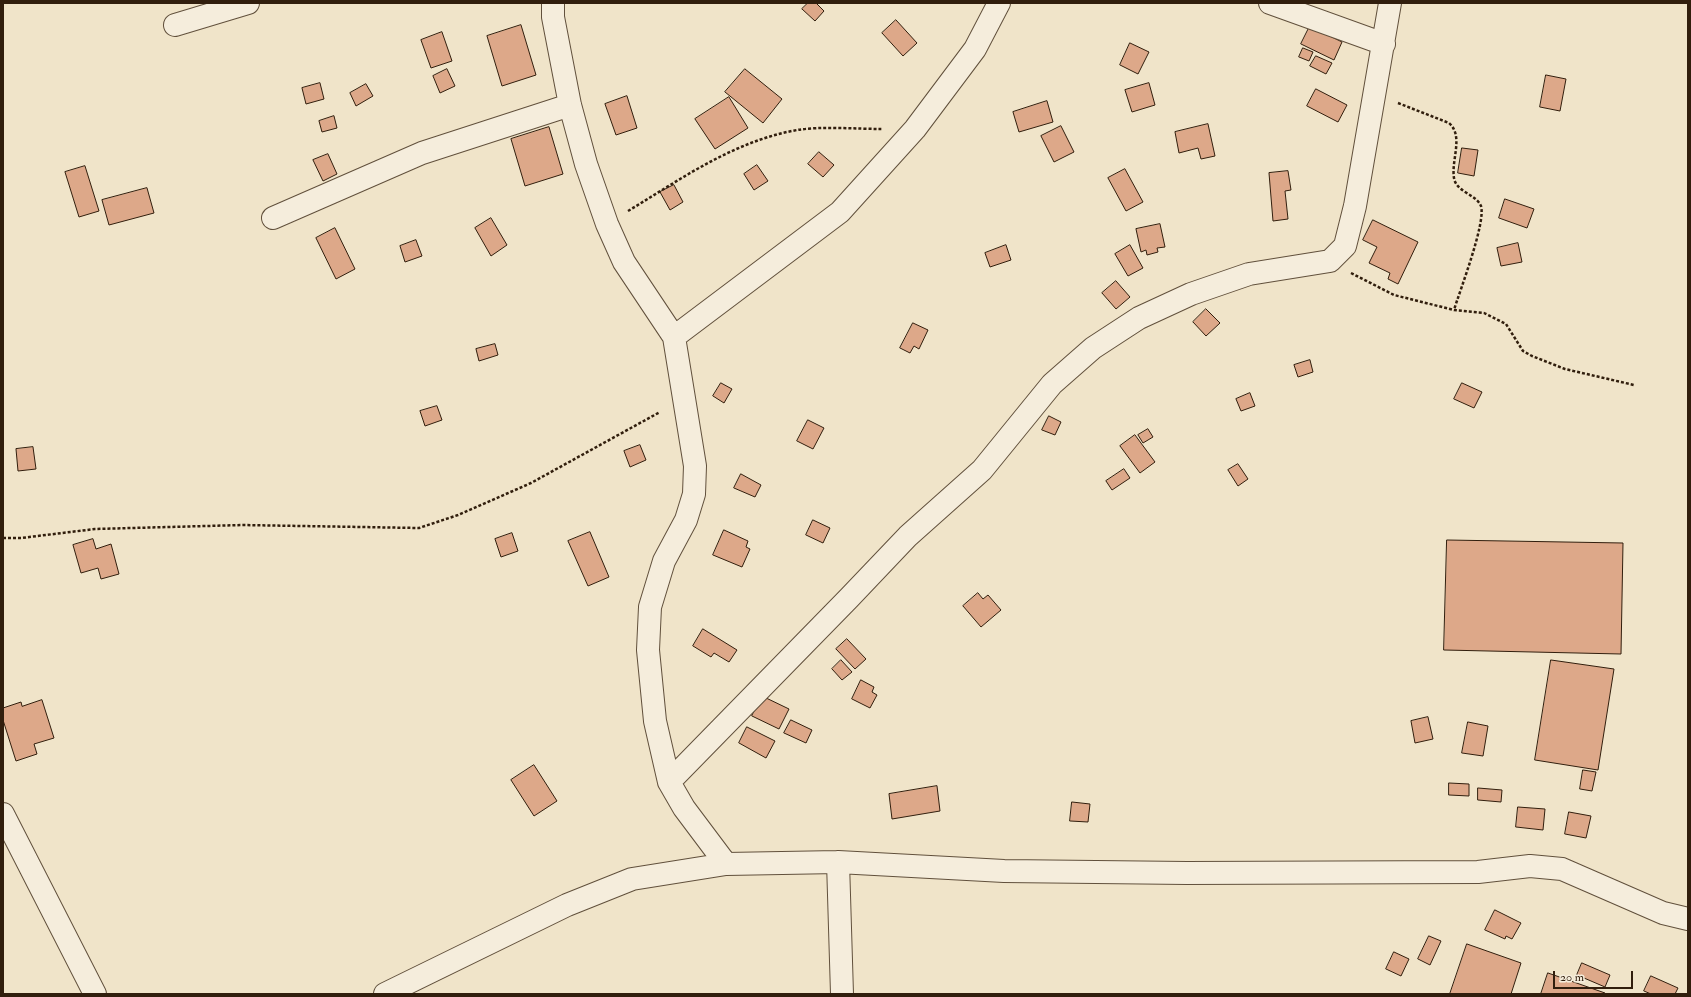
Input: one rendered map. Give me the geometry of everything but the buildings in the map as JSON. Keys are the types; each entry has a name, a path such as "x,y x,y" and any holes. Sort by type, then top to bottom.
{"street":[{"path":"175,25 248,3"},
{"path":"553,3 553,17 570,105 586,164 607,224 624,262 674,337 686,399 695,466 694,494 686,520 664,561 650,607 648,650 656,721 669,782 684,808 726,864"},
{"path":"674,337 840,212 915,130 975,49 999,3"},
{"path":"1270,3 1384,44"},
{"path":"669,782 908,536 982,470 1052,384 1093,348 1138,318 1191,294 1249,274 1330,261 1345,246 1355,206 1390,3"},
{"path":"273,218 422,153 570,105"},
{"path":"3,814 95,994"},
{"path":"838,862 842,994"},
{"path":"385,994 567,905 632,879 726,864 838,862 1004,871 1179,873 1478,872 1530,866 1562,869 1663,914 1688,920"}],"path":[{"path":"1375,94 1449,123 1455,128 1457,136 1454,179 1457,186 1480,204 1482,212 1471,256 1454,310"},
{"path":"607,224 706,163 742,146 766,138 798,130 915,130"},
{"path":"1330,261 1394,295 1454,310 1484,313 1506,324 1523,351 1532,356 1565,369 1634,385"},
{"path":"3,538 21,538 95,528 243,525 419,528 458,515 531,483 686,399"}]}
